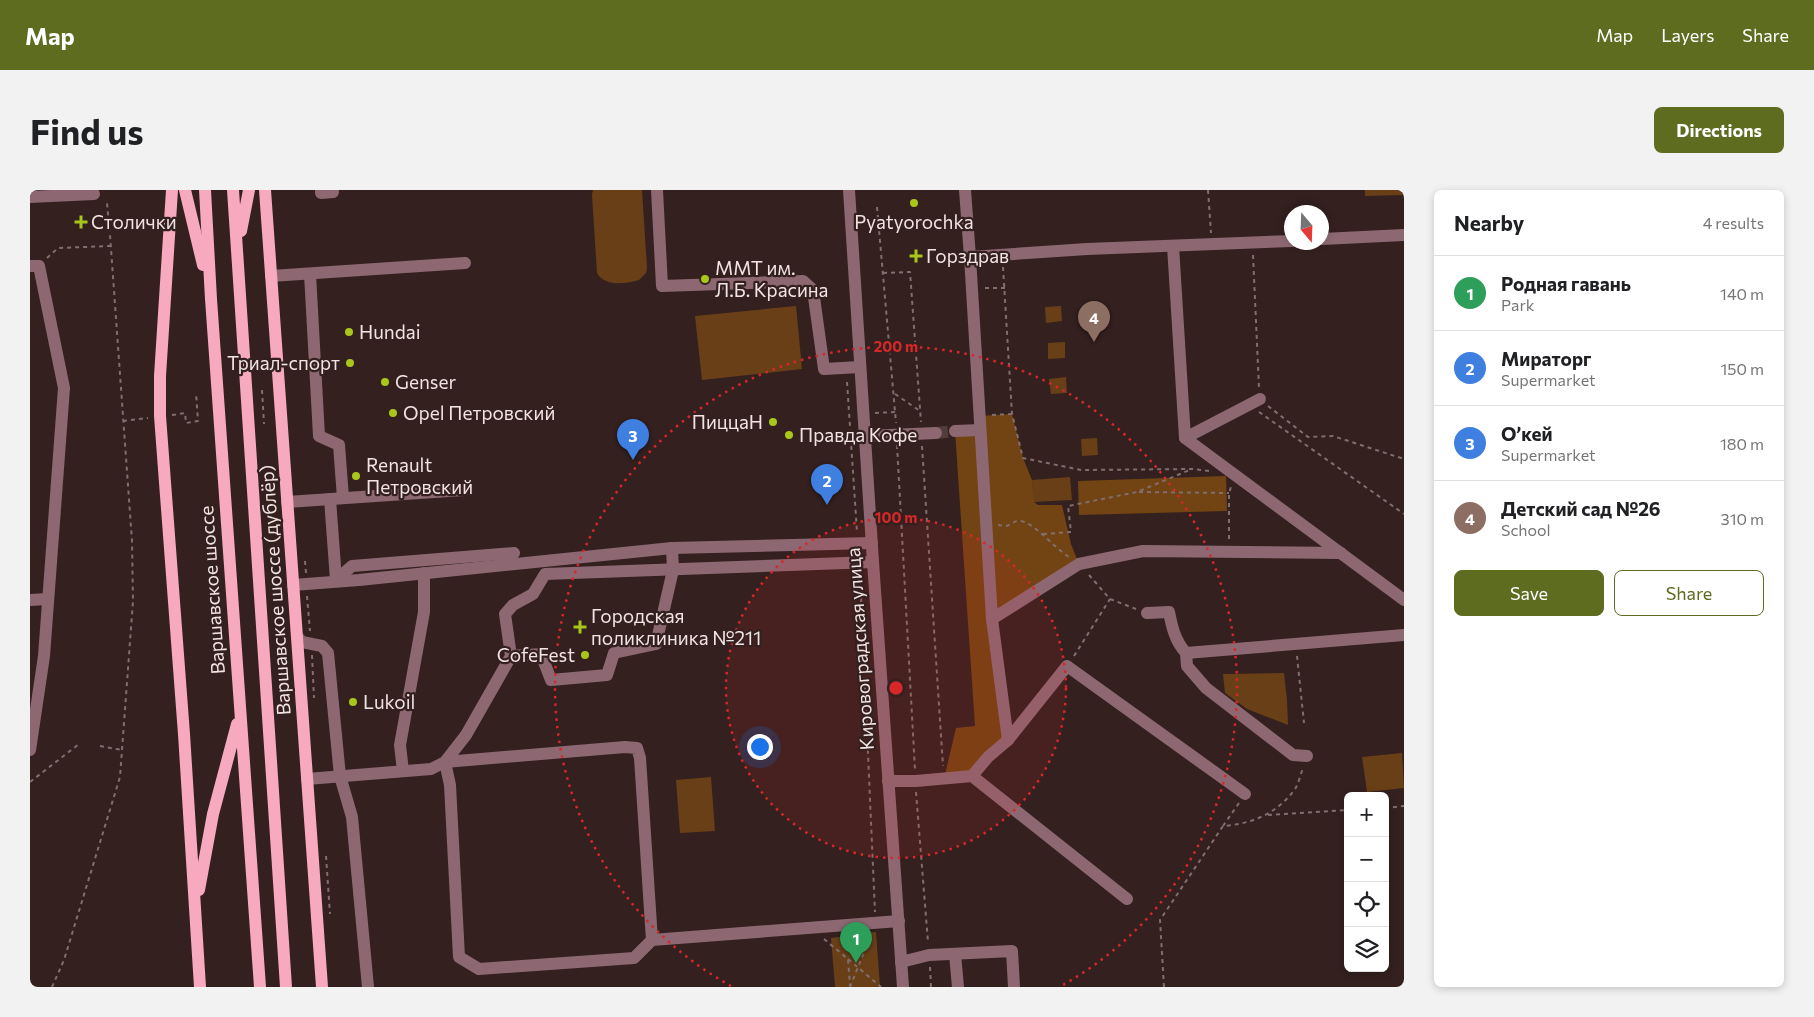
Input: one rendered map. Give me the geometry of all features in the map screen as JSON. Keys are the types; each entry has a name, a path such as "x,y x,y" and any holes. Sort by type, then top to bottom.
{"main road":[{"path":"172,190 160,376 160,416 184,734 200,987"},
{"path":"185,190 211,298"},
{"name":"Варшавское шоссе","path":"204,190 260,987"},
{"path":"233,190 286,987"},
{"path":"238,254 249,190"},
{"name":"Варшавское шоссе (дублёр)","path":"265,190 322,987"},
{"path":"195,910 213,814 240,715"}],"street":[{"path":"657,190 662,286 803,281 813,290 824,369 860,367"},
{"name":"Кировоградская улица","path":"849,190 888,781 904,986"},
{"path":"965,190 979,416 988,524 992,619 1008,740"},
{"path":"30,198 94,194"},
{"path":"1329,240 1404,235"},
{"path":"970,257 1087,249 1284,241"},
{"path":"1173,246 1185,438"},
{"path":"271,276 465,263"},
{"path":"30,750 44,656 64,388 34,266"},
{"path":"310,274 319,436 339,445 336,498 336,580"},
{"path":"1185,438 1254,402"},
{"path":"955,431 980,430"},
{"path":"866,436 936,432"},
{"path":"1185,438 1404,600"},
{"path":"287,502 464,490"},
{"path":"292,585 336,580 359,580 672,548 872,543"},
{"path":"511,656 541,654 551,680 607,675 614,653 656,644 673,570 672,548"},
{"path":"992,619 1080,564 1144,551 1341,553"},
{"path":"336,580 352,566 514,553"},
{"path":"445,762 466,735 511,656 505,614 513,605 533,594 545,574 873,562"},
{"path":"403,772 400,745 424,612 424,573"},
{"path":"30,600 48,599"},
{"path":"1147,613 1169,612 1174,634 1181,648 1186,653 1187,666 1206,688 1292,755 1307,756"},
{"path":"1186,653 1404,635"},
{"path":"297,636 302,642 322,646 328,653 340,776 352,817 368,987"},
{"path":"888,781 916,782 972,776 1008,740 1067,666 1245,794"},
{"path":"308,779 431,769 445,762 625,747 637,748 640,758 652,940"},
{"path":"445,762 450,784 459,957 479,969 634,958 652,940 899,920"},
{"path":"972,776 1127,900"},
{"path":"901,962 929,955 1012,951 1014,987"},
{"path":"955,954 958,987"}],"path":[{"path":"1208,190 1212,245"},
{"path":"52,987 64,960 120,777 133,601 132,550 107,203 94,194"},
{"path":"877,207 894,394 916,782 930,987"},
{"path":"1252,243 1254,402"},
{"path":"34,266 58,248 110,246"},
{"path":"1002,255 1012,414 1023,458 1081,470 1193,469 1234,474 1229,493 1229,552"},
{"path":"883,273 910,272 944,779"},
{"path":"972,288 1005,288"},
{"path":"847,382 858,544"},
{"path":"262,390 264,424"},
{"path":"196,393 198,418"},
{"path":"894,394 920,411"},
{"path":"1254,402 1308,437 1333,436 1404,459"},
{"path":"1254,402 1404,514"},
{"path":"875,413 895,412"},
{"path":"979,416 1012,414"},
{"path":"1043,534 1070,532 1068,506 1137,492 1193,469"},
{"path":"1137,492 1229,493"},
{"path":"304,556 315,702"},
{"path":"850,987 876,922 859,563"},
{"path":"1067,666 1110,599"},
{"path":"1295,644 1304,723"},
{"path":"30,782 79,744"},
{"path":"100,746 122,750"},
{"path":"1266,816 1293,792 1307,756"},
{"path":"1164,987 1160,920 1245,794"},
{"path":"1389,808 1404,806"},
{"path":"1222,826 1240,825 1266,816 1344,810"},
{"path":"325,851 330,918"},
{"path":"811,928 881,987"},
{"path":"848,959 850,987"}],"shaded area":[{"path":"593,190 642,190 647,268 646,273 639,280 628,283 610,282 605,281 597,273"},
{"path":"1365,190 1404,190 1404,195 1365,196"},
{"path":"796,306 802,369 702,380 695,316"},
{"path":"1061,306 1062,321 1046,323 1045,307"},
{"path":"1065,342 1065,358 1048,359 1048,343"},
{"path":"1066,377 1067,393 1051,394 1049,379"},
{"path":"1012,414 1023,458 1032,480 1034,502 1038,505 1062,505 1071,544 1079,564 992,619 1008,740 972,776 944,779 956,728 975,726 955,431 980,430 979,416"},
{"path":"1097,438 1098,455 1082,456 1081,439"},
{"path":"1226,476 1227,511 1079,515 1078,481"},
{"path":"1070,477 1072,500 1033,502 1032,480"},
{"path":"1284,673 1288,725 1247,709 1225,693 1223,674"},
{"path":"1402,753 1404,788 1367,792 1362,757"},
{"path":"711,777 715,831 680,833 676,780"},
{"path":"876,932 880,987 835,987 831,938"}],"tunnel":[{"path":"936,433 955,431"}],"place":[{"name":"Pyatyorochka","path":"914,203"},
{"name":"Столички","path":"81,222"},
{"name":"Горздрав","path":"916,256"},
{"name":"ММТ им. Л.Б. Красина","path":"705,279"},
{"name":"Hundai","path":"349,332"},
{"name":"Детский сад №26","path":"1094,342"},
{"name":"Триал-спорт","path":"350,363"},
{"name":"Genser","path":"385,382"},
{"name":"Opel Петровский","path":"393,413"},
{"name":"ПиццаН","path":"773,422"},
{"name":"Правда Кофе","path":"789,435"},
{"name":"О’кей","path":"633,460"},
{"name":"Renault Петровский","path":"356,476"},
{"name":"Мираторг","path":"827,505"},
{"name":"Городская поликлиника №211","path":"580,627"},
{"name":"CofeFest","path":"585,655"},
{"name":"Lukoil","path":"353,702"},
{"name":"Родная гавань","path":"856,963"}]}
